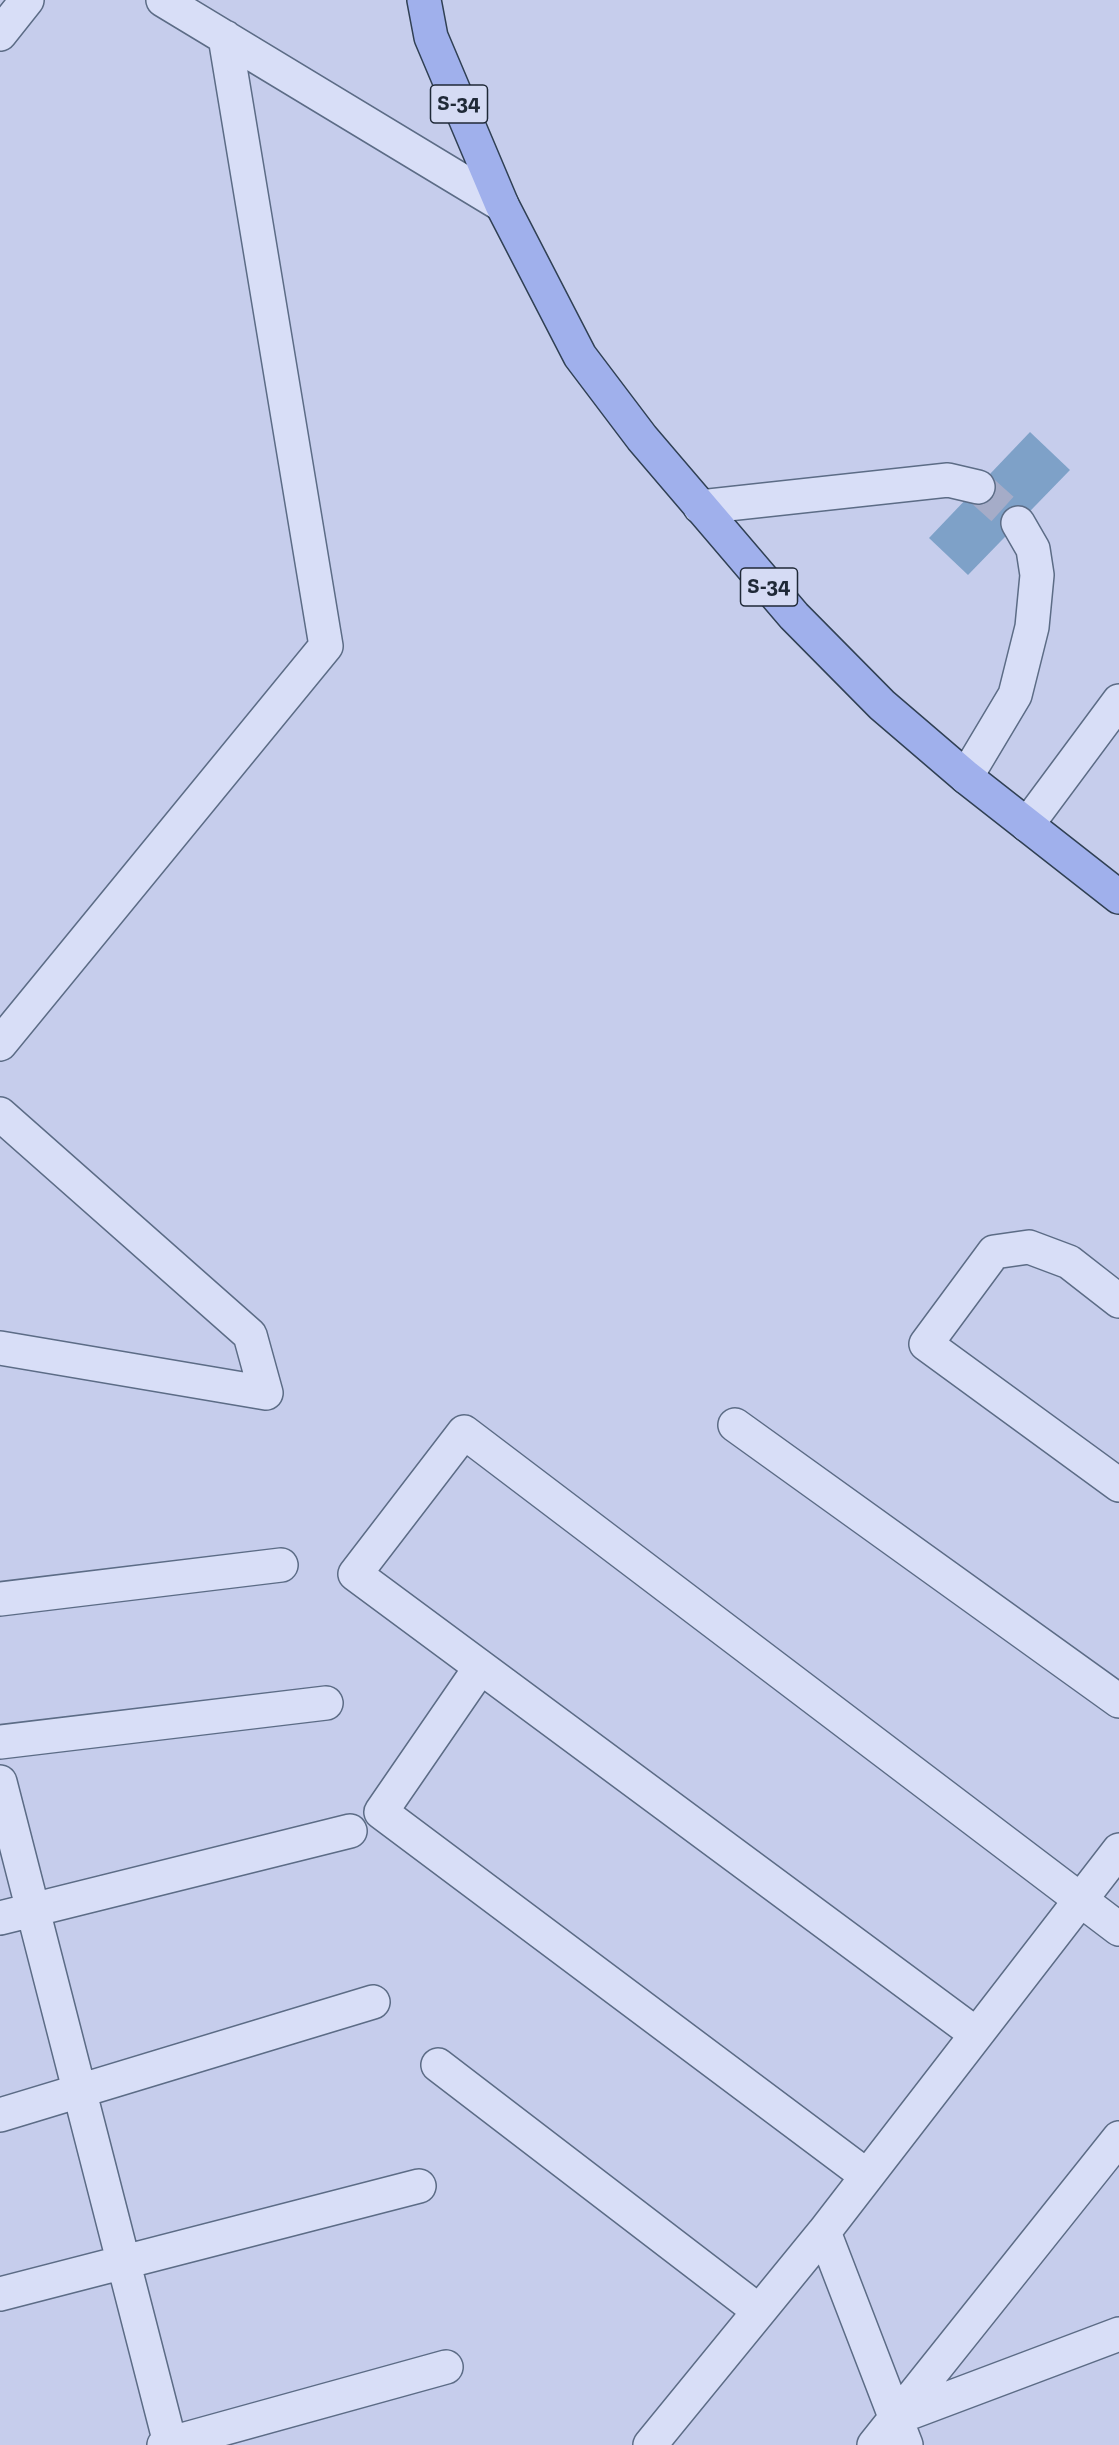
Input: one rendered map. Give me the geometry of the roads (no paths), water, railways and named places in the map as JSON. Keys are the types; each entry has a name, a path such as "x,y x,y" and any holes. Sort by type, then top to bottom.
{"main road":[{"name":"S-34","path":"424,0 431,37 502,205 580,356 642,438 802,625 882,705 966,777 1119,897"}],"street":[{"path":"0,34 27,0"},
{"path":"163,0 502,205"},
{"path":"0,1044 326,646 225,37"},
{"path":"700,507 948,480 978,487"},
{"path":"966,777 1015,695 1032,627 1037,575 1034,549 1018,524"},
{"path":"1028,825 1119,701"},
{"path":"0,1114 250,1335 266,1393 0,1348"},
{"path":"1119,1301 1069,1262 1029,1247 994,1252 926,1344 1119,1485"},
{"path":"735,1425 1119,1701"},
{"path":"976,2034 356,1574 464,1432 1119,1929"},
{"path":"0,1599 281,1565"},
{"path":"480,1668 381,1812 867,2176"},
{"path":"0,1742 326,1703"},
{"path":"0,1782 80,2091 167,2444 446,2367"},
{"path":"0,1918 350,1830"},
{"path":"650,2445 824,2232 1119,1850"},
{"path":"0,2115 373,2002"},
{"path":"438,2065 759,2311"},
{"path":"901,2432 1119,2138"},
{"path":"0,2295 419,2187"},
{"path":"824,2232 901,2432"},
{"path":"874,2445 1119,2334"}],"tunnel":[{"path":"978,487 1018,523"}]}
